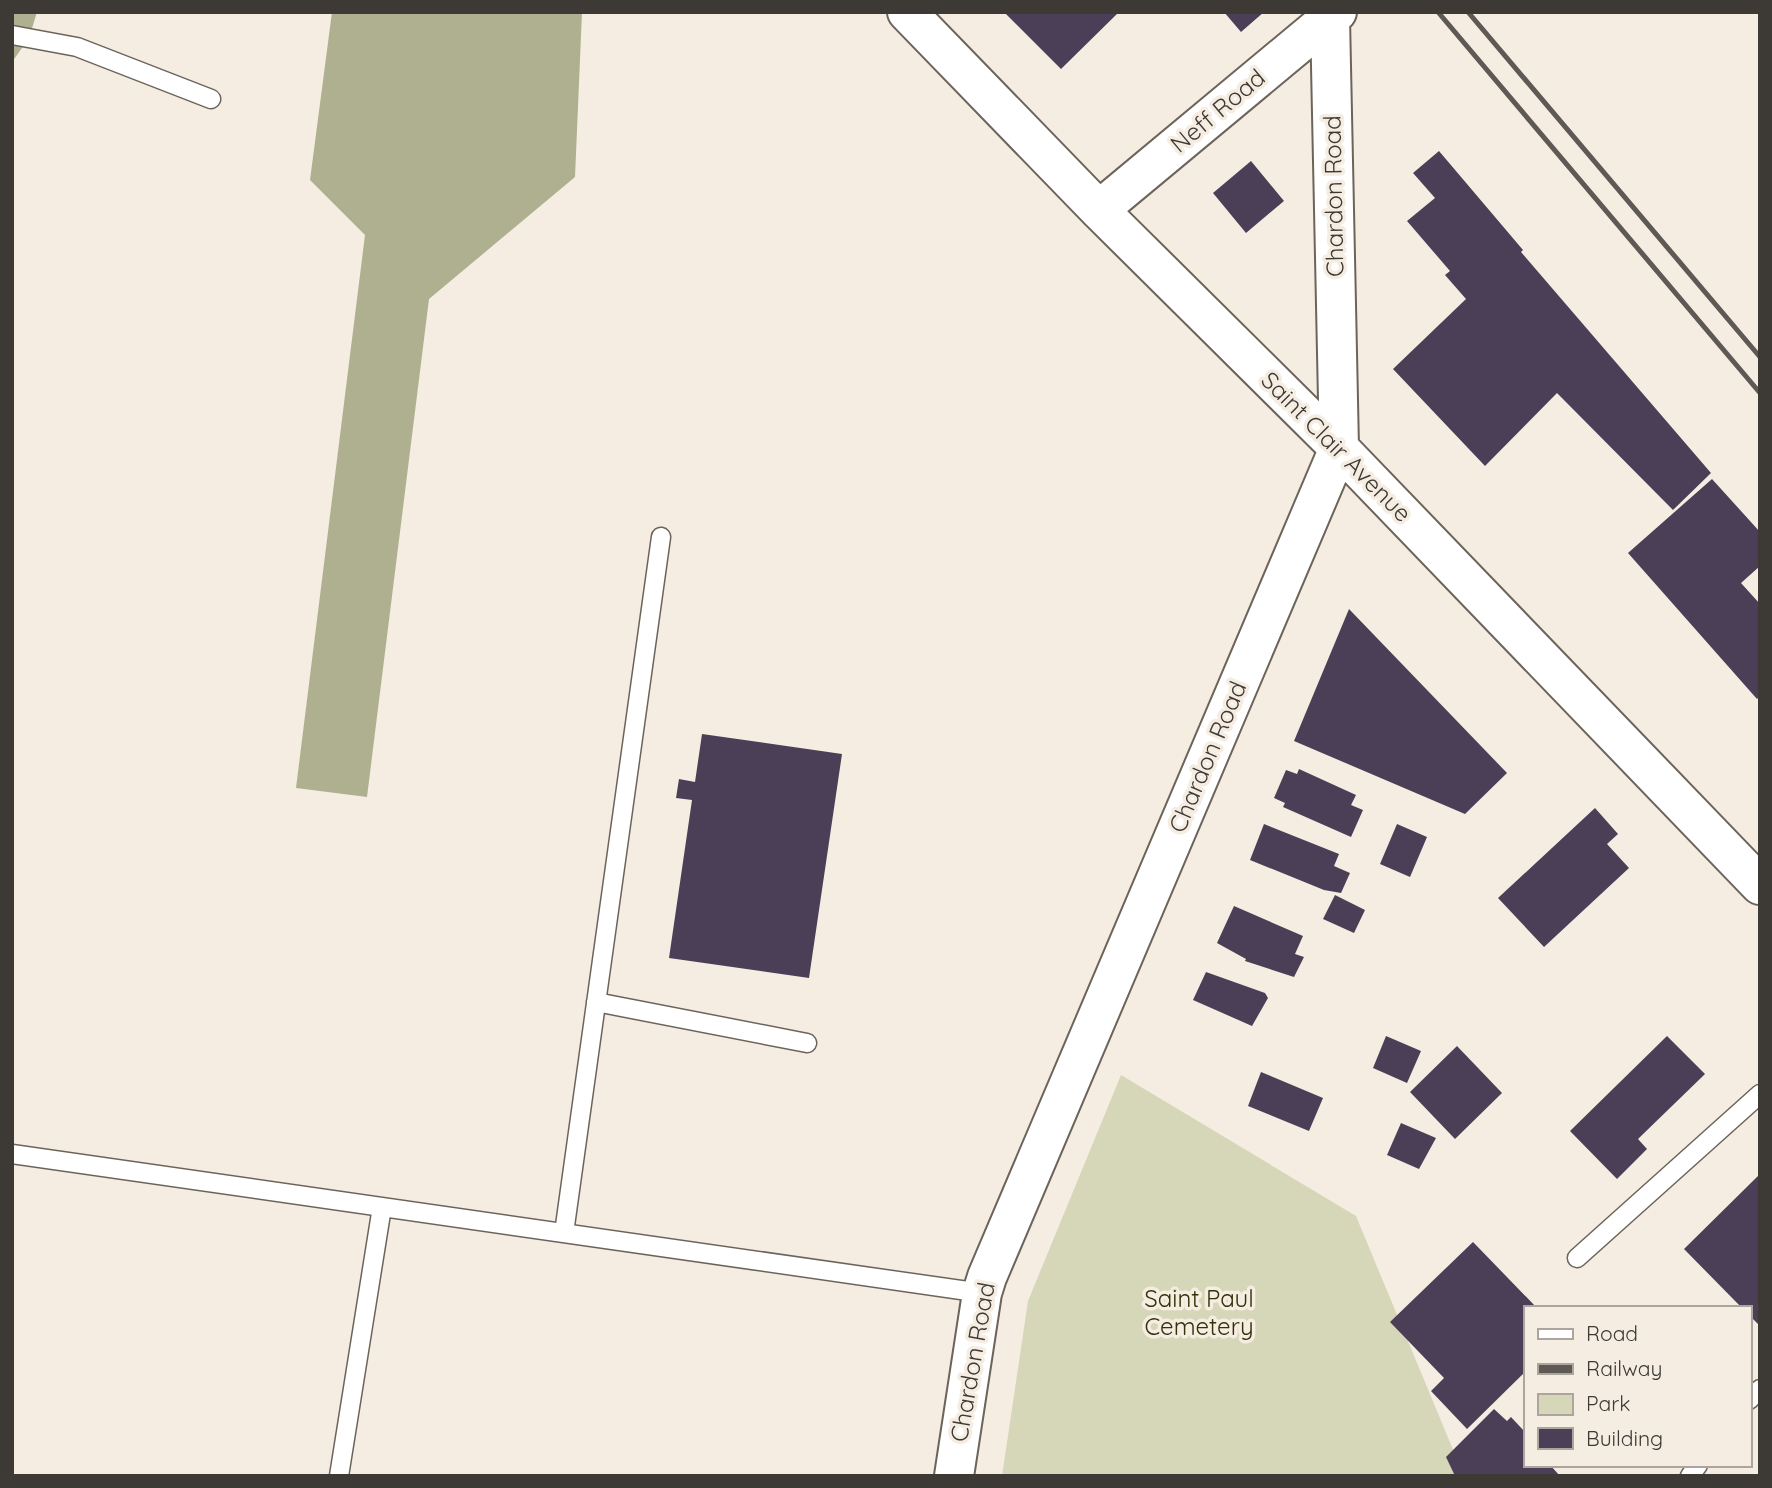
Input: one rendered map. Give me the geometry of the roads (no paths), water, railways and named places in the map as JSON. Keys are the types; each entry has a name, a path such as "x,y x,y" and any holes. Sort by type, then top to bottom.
{"street":[{"name":"Saint Clair Avenue","path":"908,12 1099,210 1339,448 1760,885"},
{"name":"Neff Road","path":"1099,210 1333,15"},
{"name":"Chardon Road","path":"954,1476 982,1293 1339,448 1333,15"}],"lane":[{"path":"12,35 78,47 211,99"},
{"path":"564,1233 661,537"},
{"path":"596,1002 807,1044"},
{"path":"1577,1258 1760,1094"},
{"path":"12,1154 982,1293"},
{"path":"344,1474 382,1207"}],"railway":[{"path":"1438,12 1760,393"},
{"path":"1468,12 1760,357"}],"park label":[{"name":"Saint Paul Cemetery","path":"1199,1313"}]}
